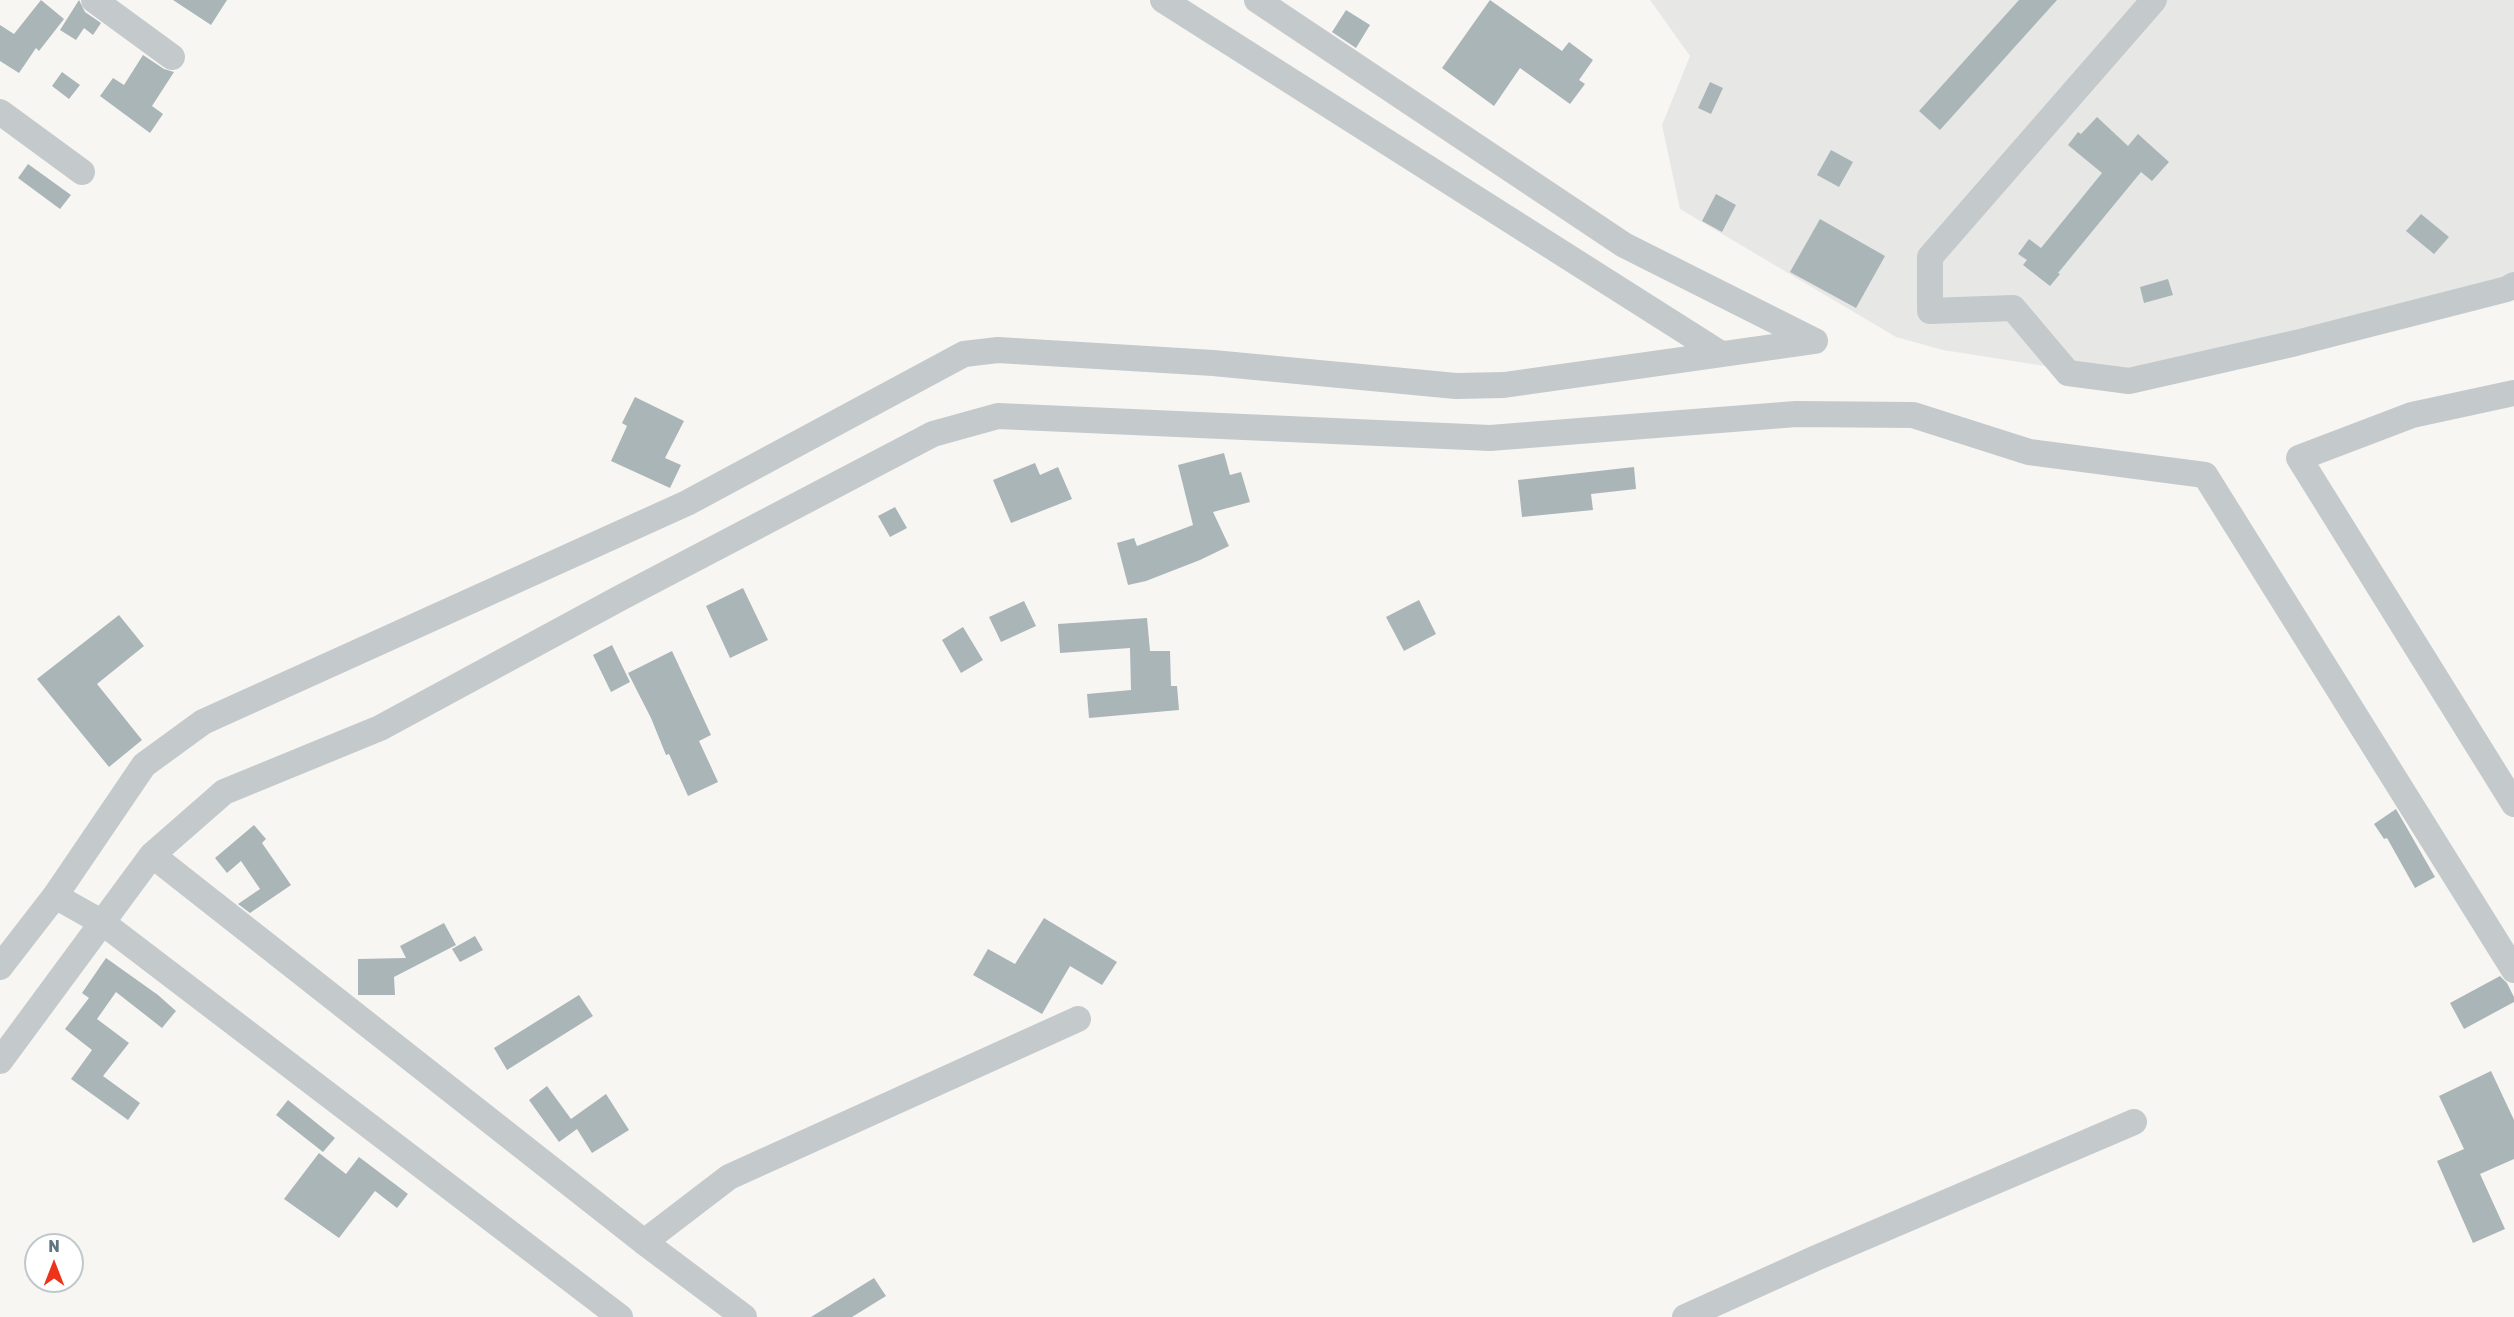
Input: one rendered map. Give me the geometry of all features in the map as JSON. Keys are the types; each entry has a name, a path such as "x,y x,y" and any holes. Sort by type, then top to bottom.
{"street":[{"path":"94,0 172,57"},
{"path":"1163,0 1720,354"},
{"path":"0,967 55,896 144,765 203,722 687,503 964,354 998,350 1213,363 1456,386 1504,385 1815,341 1624,245 1257,0"},
{"path":"2154,0 1930,257 1930,311 2013,308 2068,373 2128,381 2296,344 2507,289 2514,285"},
{"path":"0,112 82,172"},
{"path":"2514,393 2412,415 2299,458 2514,804"},
{"path":"0,1061 152,855 224,792 380,728 622,597 933,434 998,416 1490,438 1796,414 1913,415 2030,452 2205,475 2514,970"},
{"path":"152,855 644,1242 744,1317"},
{"path":"55,896 104,923 620,1317"},
{"path":"644,1242 729,1177 1078,1019"},
{"path":"1685,1317 1816,1258 2134,1122"}],"shaded area":[{"path":"1650,0 2514,0 2514,290 2121,378 1943,350 1896,337 1680,209 1662,125 1690,56"}],"building":[{"path":"41,0 64,19 39,51 36,48 19,73 0,61 0,25 14,34"},
{"path":"79,0 85,12 101,23 93,35 84,28 76,40 60,30"},
{"path":"173,0 227,0 211,25"},
{"path":"1490,0 1562,51 1569,42 1593,60 1579,80 1585,84 1570,104 1520,68 1494,106 1442,68"},
{"path":"2019,0 2057,0 1940,130 1919,111"},
{"path":"1346,10 1370,25 1356,48 1332,32"},
{"path":"143,55 164,69 174,72 152,106 163,114 150,133 100,96 113,78 124,85"},
{"path":"62,72 80,85 69,99 52,86"},
{"path":"1710,82 1723,88 1711,114 1698,108"},
{"path":"2097,117 2128,146 2138,134 2169,162 2152,181 2141,172 2058,273 2060,274 2050,286 2023,265 2027,260 2018,254 2029,239 2041,248 2102,173 2068,145 2078,132 2081,134"},
{"path":"1831,150 1853,162 1839,187 1817,175"},
{"path":"28,164 71,195 60,209 18,178"},
{"path":"1716,194 1736,205 1722,232 1702,221"},
{"path":"2421,214 2449,237 2434,254 2406,231"},
{"path":"1820,219 1885,256 1856,308 1790,272"},
{"path":"2168,279 2173,295 2144,303 2140,287"},
{"path":"635,397 684,421 665,458 681,465 670,488 611,461 627,426 622,423"},
{"path":"1224,453 1230,475 1241,472 1250,502 1213,512 1229,546 1146,581 1128,585 1117,543 1134,538 1137,546 1193,525 1178,465"},
{"path":"1035,463 1040,475 1058,467 1072,499 1011,523 993,480"},
{"path":"1634,467 1636,489 1591,494 1593,510 1522,517 1518,480"},
{"path":"895,507 907,528 890,537 878,516"},
{"path":"743,588 768,640 730,658 706,606"},
{"path":"1419,600 1436,634 1404,651 1386,617"},
{"path":"1024,601 1036,626 1001,642 989,617"},
{"path":"119,615 144,646 97,684 142,740 109,767 37,679"},
{"path":"1147,618 1150,651 1170,651 1171,686 1177,686 1179,710 1089,718 1087,694 1131,690 1130,648 1060,653 1058,624"},
{"path":"963,627 983,660 961,673 942,640"},
{"path":"612,645 630,682 611,692 593,655"},
{"path":"672,651 711,735 699,741 718,782 688,796 628,673"},
{"path":"2396,809 2435,877 2415,888 2387,838 2384,839 2374,824"},
{"path":"254,825 266,839 262,843 291,885 250,913 238,904 260,889 241,861 227,873 215,858"},
{"path":"1044,918 1117,962 1102,985 1070,966 1042,1014 973,975 988,949 1015,964"},
{"path":"444,923 456,945 394,977 395,995 358,995 358,959 406,958 400,946"},
{"path":"475,936 483,950 460,962 452,949"},
{"path":"106,958 158,995 176,1011 162,1028 116,992 97,1019 129,1043 103,1076 140,1103 128,1120 71,1079 92,1050 65,1029 89,998 82,993"},
{"path":"2500,976 2507,983 2514,1002 2464,1029 2450,1003"},
{"path":"579,995 593,1016 507,1070 494,1048"},
{"path":"2491,1071 2514,1120 2514,1159 2480,1174 2505,1229 2473,1243 2437,1161 2464,1149 2439,1096"},
{"path":"547,1086 571,1119 606,1094 629,1130 592,1153 577,1129 559,1142 529,1100"},
{"path":"288,1100 335,1138 323,1152 276,1115"},
{"path":"319,1153 346,1174 359,1157 408,1194 397,1208 375,1191 339,1238 284,1199"},
{"path":"874,1278 886,1296 852,1317 811,1317"}]}
